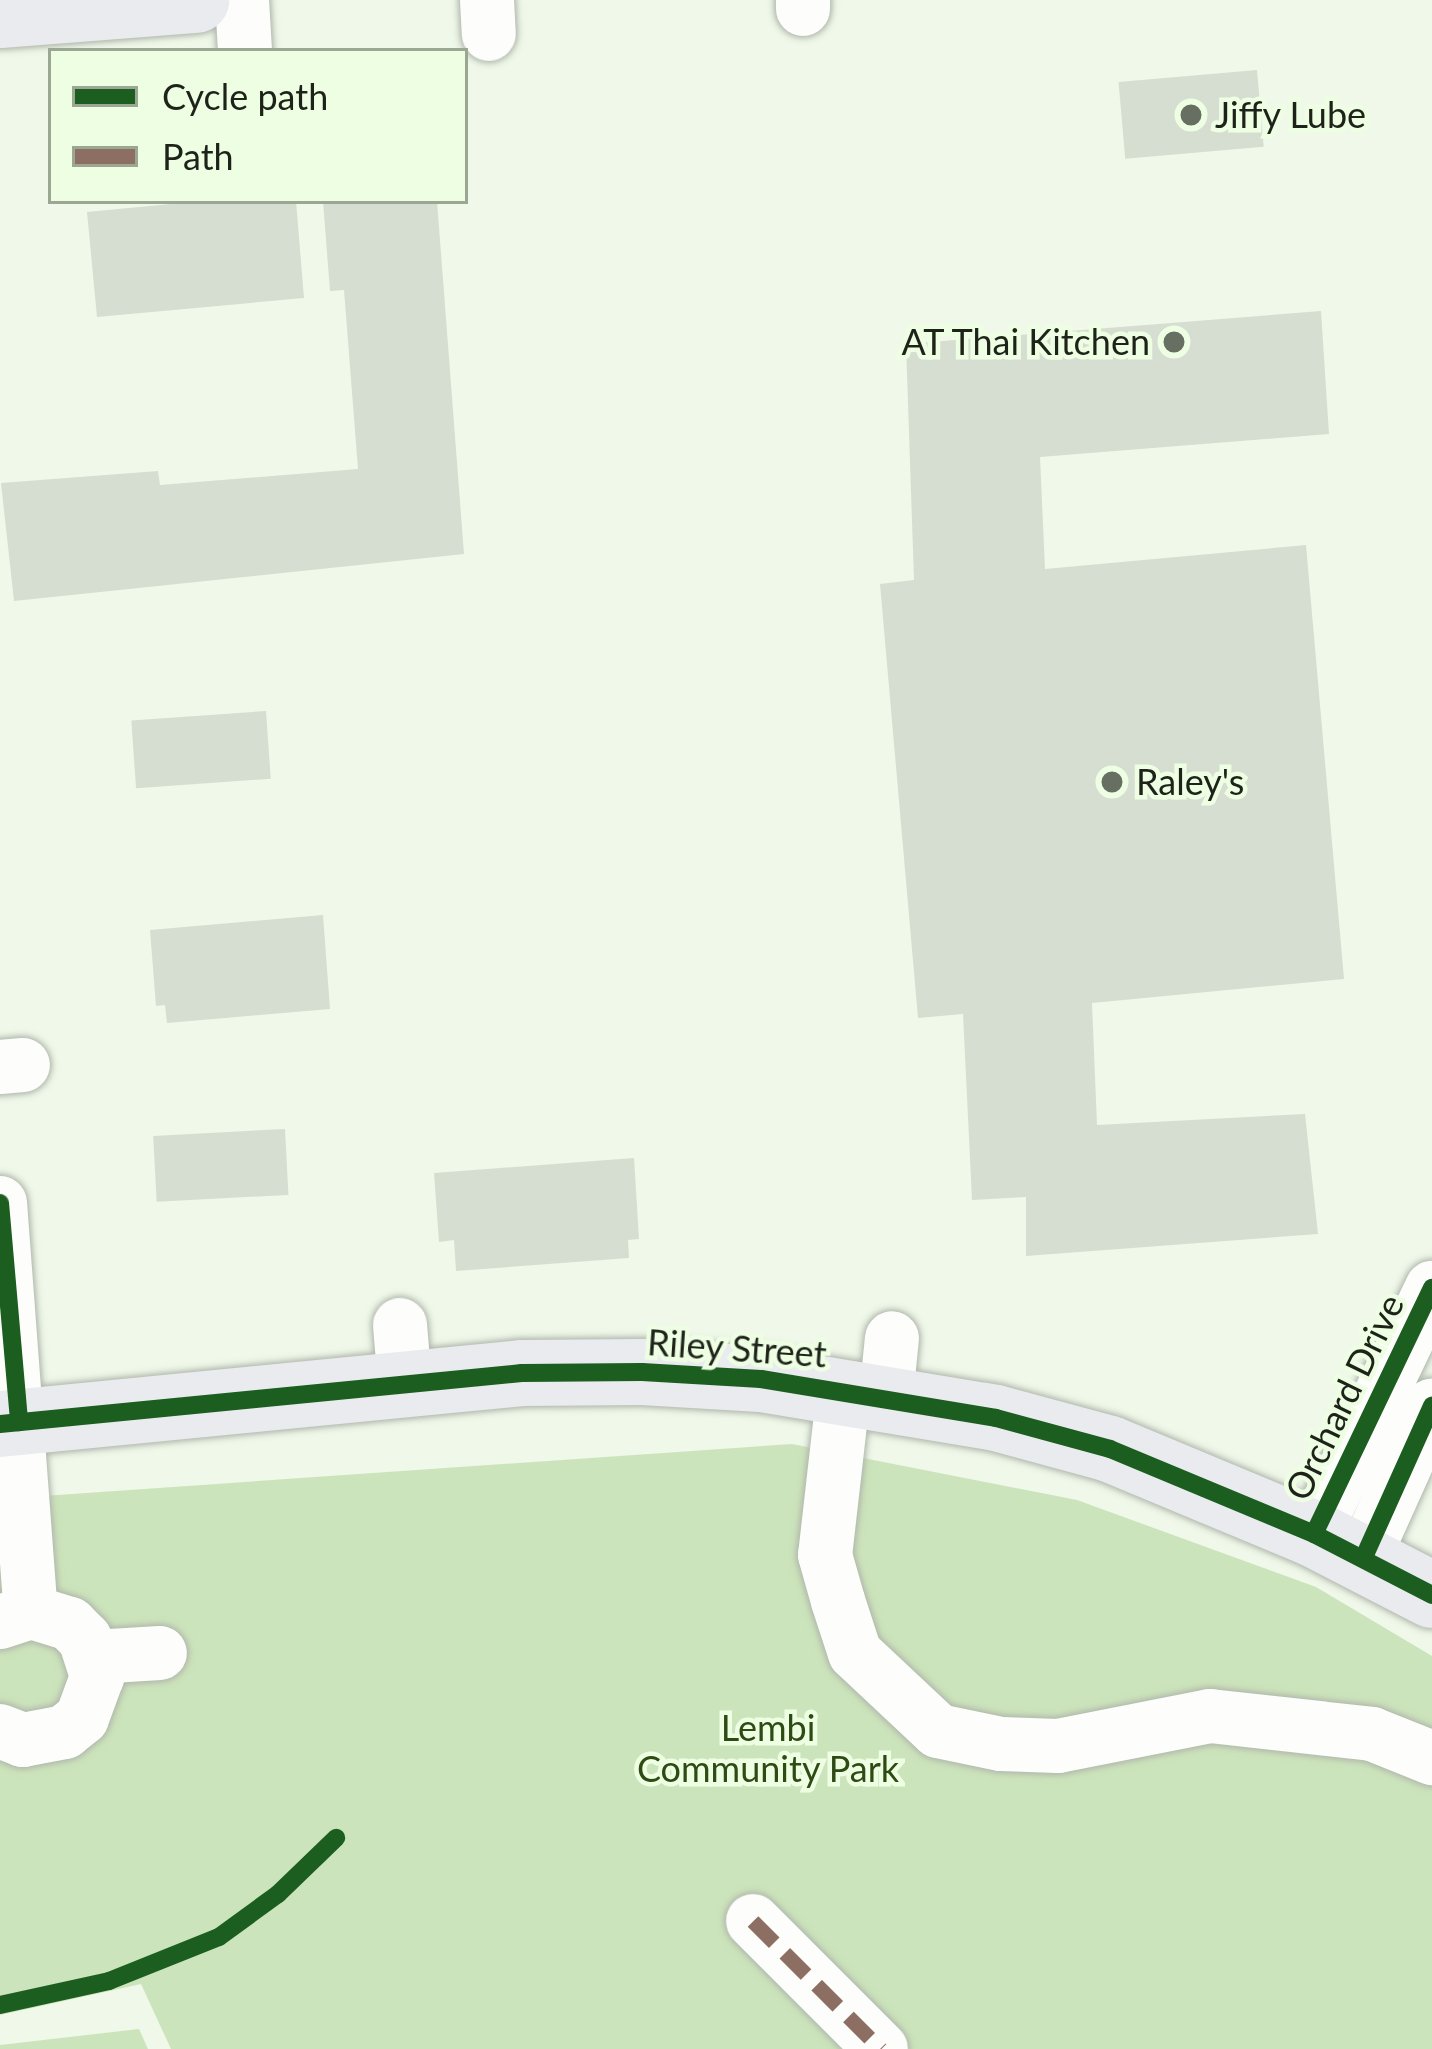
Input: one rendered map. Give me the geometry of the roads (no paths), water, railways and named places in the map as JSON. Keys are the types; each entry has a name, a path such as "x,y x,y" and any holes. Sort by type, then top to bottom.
{"main road":[{"path":"0,15 85,4 196,0"},
{"name":"Riley Street","path":"10,1423 402,1355 522,1373 874,1375 996,1418 1110,1449 1339,1545 1432,1595"}],"street":[{"path":"242,0 244,48"},
{"path":"0,1203 16,1617 70,1624 94,1657 93,1699 64,1732 22,1740 0,1731"},
{"name":"Orchard Drive","path":"1339,1545 1432,1288"},
{"path":"874,1375 825,1555 855,1653 938,1731 1001,1744 1058,1746 1210,1716 1372,1734 1432,1758"},
{"path":"1339,1545 1432,1406"},
{"path":"94,1657 160,1653"},
{"path":"752,1921 881,2049"}],"place":[{"name":"Jiffy Lube","path":"1191,115"},
{"name":"AT Thai Kitchen","path":"1174,342"},
{"name":"Raley's","path":"1112,782"}],"park label":[{"name":"Lembi Community Park","path":"768,1748"}]}
